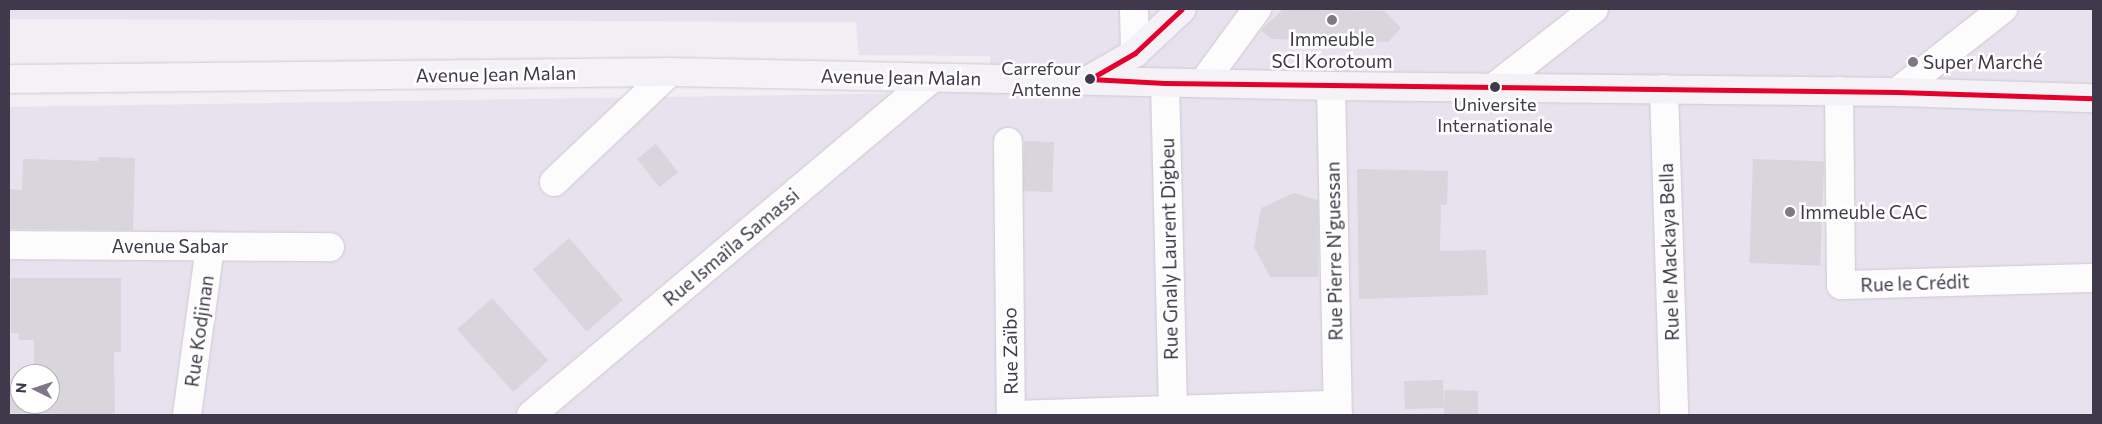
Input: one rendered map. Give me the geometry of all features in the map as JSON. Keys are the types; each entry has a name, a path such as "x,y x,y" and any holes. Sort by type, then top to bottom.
{"main road":[{"path":"1090,79 1135,53 1182,9"},
{"name":"Avenue Jean Malan","path":"9,79 670,72 931,79 1090,79 1165,83 1331,86 1664,88 1897,92 2093,98"}],"street":[{"path":"1134,9 1135,53"},
{"path":"1203,83 1257,9"},
{"path":"1493,88 1594,9"},
{"path":"1897,92 1997,10"},
{"path":"554,182 670,72"},
{"name":"Rue Ismaïla Samassi","path":"531,415 931,79"},
{"name":"Rue Gnaly Laurent Digbeu","path":"1165,83 1173,412"},
{"name":"Rue Pierre N'guessan","path":"1331,86 1337,410"},
{"name":"Rue le Mackaya Bella","path":"1664,88 1674,415"},
{"name":"Rue le Crédit","path":"1839,91 1841,285 2093,278"},
{"name":"Rue Zaïbo","path":"1008,142 1011,415 1337,410"},
{"name":"Avenue Sabar","path":"9,245 330,247"},
{"name":"Rue Kodjinan","path":"187,415 210,247"}],"shaded area":[{"path":"9,9 2093,9 2093,415 9,415 9,107 990,92 990,56 859,55 856,22 9,19"}],"building":[{"name":"Immeuble SCI Korotoum","path":"1283,9 1384,11 1401,28 1388,42 1271,39 1261,30"},
{"path":"1024,141 1054,142 1052,192 1022,191"},
{"path":"656,144 678,172 659,187 637,159"},
{"path":"98,157 135,158 133,230 9,229 9,189 22,190 23,159 98,161"},
{"name":"Immeuble CAC","path":"1753,159 1824,161 1820,265 1749,263"},
{"path":"1357,169 1448,171 1447,205 1441,205 1440,251 1486,250 1488,295 1359,299"},
{"path":"1294,193 1318,200 1318,277 1270,277 1254,247 1261,208"},
{"path":"569,238 623,300 587,331 533,269"},
{"path":"11,278 121,278 121,352 114,352 115,415 60,414 60,364 34,364 34,340 19,340 19,333 11,333"},
{"path":"492,298 548,360 513,392 457,329"},
{"path":"1443,380 1444,406 1445,390 1478,391 1478,415 1444,415 1444,408 1405,409 1404,381"},
{"path":"10,385 10,413 9,413"}],"transit line":[{"path":"1090,79 1135,53 1182,9"},
{"path":"1090,79 1165,83 1897,92 2093,98"}],"place":[{"name":"Immeuble SCI Korotoum","path":"1332,20"},
{"name":"Super Marché","path":"1913,62"},
{"name":"Carrefour Antenne","path":"1090,79"},
{"name":"Universite Internationale","path":"1495,87"},
{"name":"Immeuble CAC","path":"1790,212"}]}
